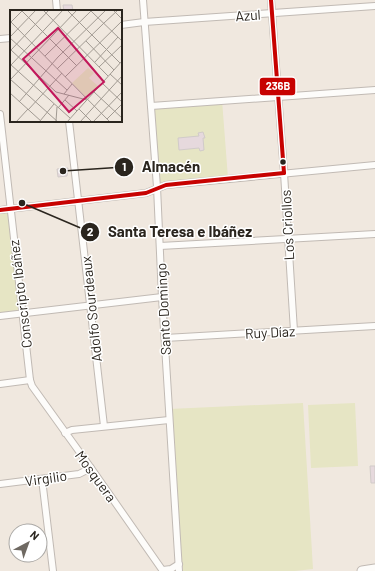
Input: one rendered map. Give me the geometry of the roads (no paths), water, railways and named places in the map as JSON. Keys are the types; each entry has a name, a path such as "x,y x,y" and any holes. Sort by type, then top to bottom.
{"main road":[{"path":"362,571 375,569"}],"street":[{"path":"56,0 57,10"},
{"name":"Santo Domingo","path":"143,0 157,188 169,420 179,571"},
{"name":"Los Criollos","path":"270,0 284,173 294,331"},
{"name":"Azul","path":"122,25 144,22 375,6"},
{"path":"0,39 10,38"},
{"path":"151,106 375,90"},
{"name":"Conscripto Ibáñez","path":"0,114 30,380"},
{"name":"Adolfo Sourdeaux","path":"69,122 104,426"},
{"path":"0,210 146,193 166,185 284,173 375,166"},
{"path":"160,246 375,234"},
{"path":"0,316 91,304 162,297"},
{"name":"Ruy Díaz","path":"165,338 375,326"},
{"path":"0,384 30,380"},
{"name":"Mosquera","path":"30,380 32,386 92,468 163,570"},
{"path":"65,433 72,430 104,426 169,420"},
{"name":"Virgilio","path":"0,484 79,474 92,468"},
{"path":"42,479 53,571"},
{"path":"163,570 171,569 179,564"}],"place":[{"name":"Almacén","path":"63,171"},
{"name":"Santa Teresa e Ibáñez","path":"22,203"}]}
